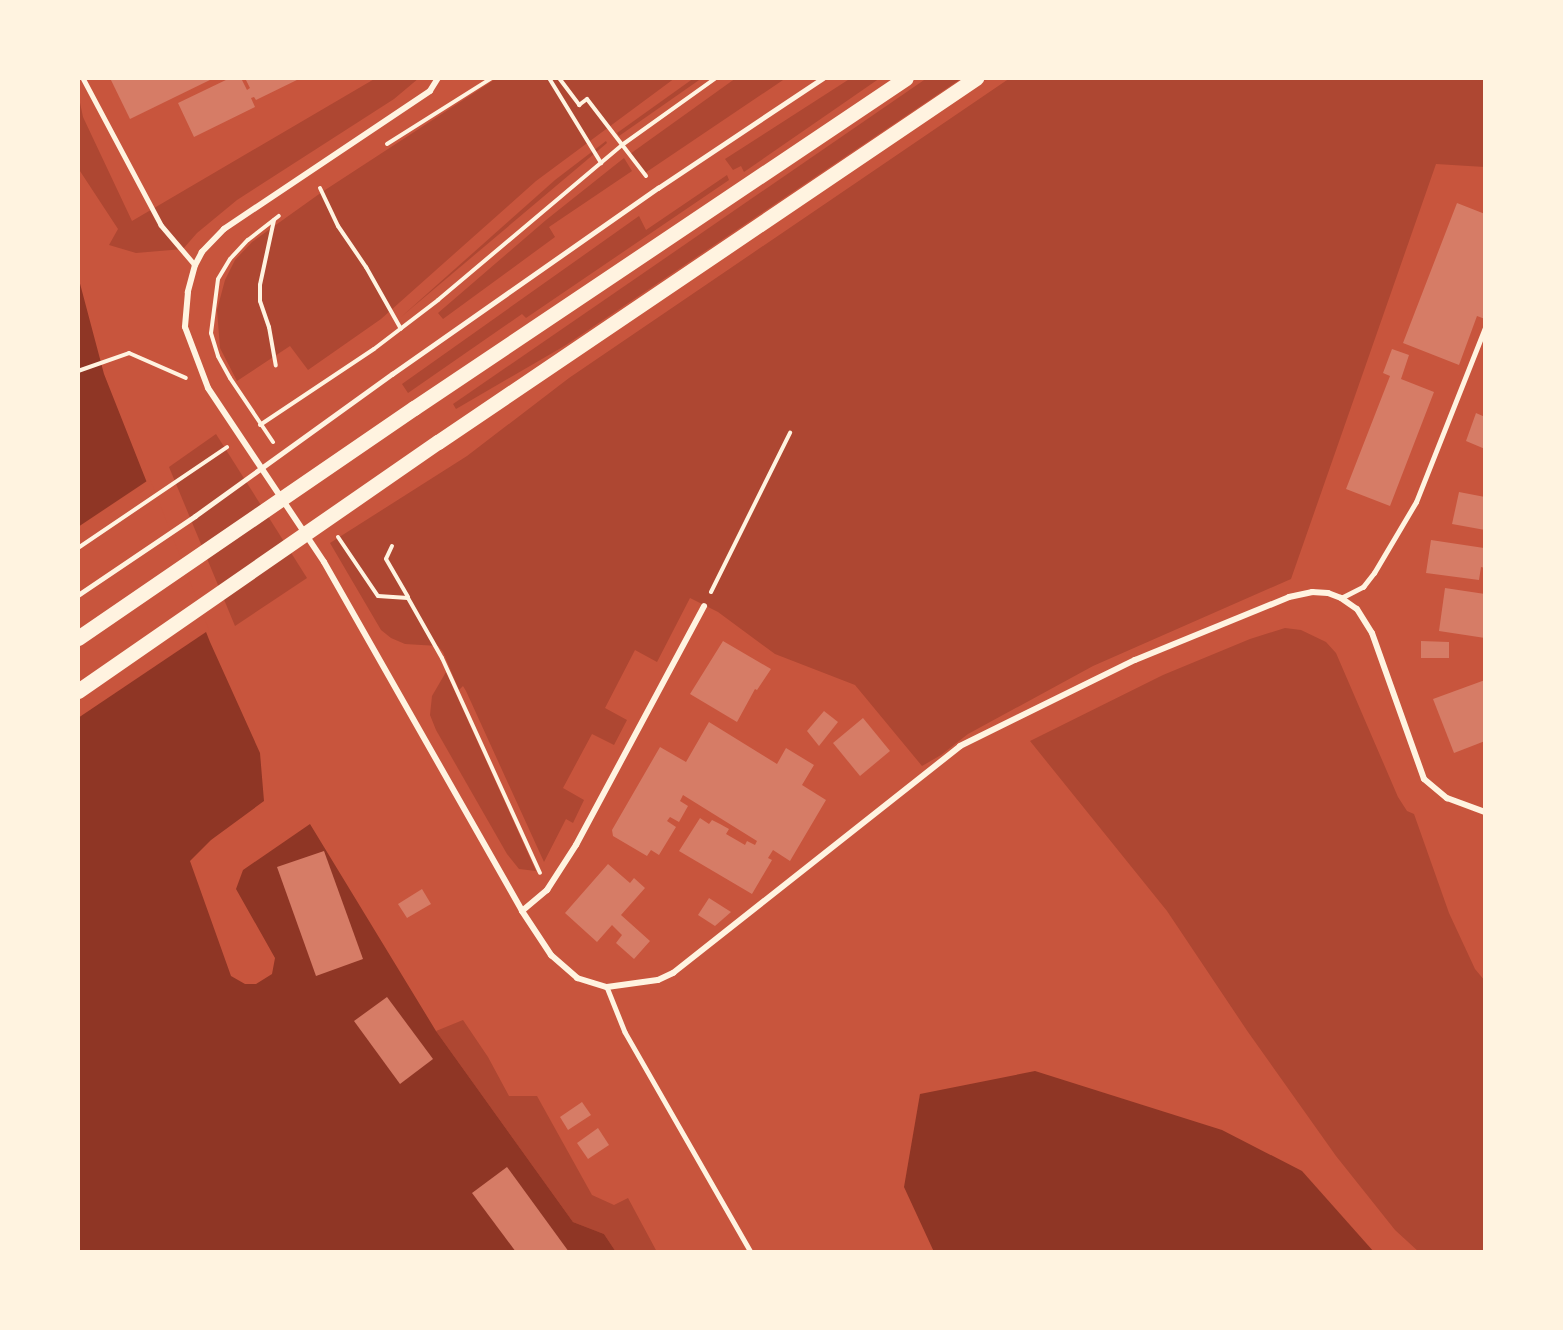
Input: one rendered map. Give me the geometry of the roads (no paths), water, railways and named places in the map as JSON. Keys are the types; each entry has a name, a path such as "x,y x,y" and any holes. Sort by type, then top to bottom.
{"main road":[{"path":"78,638 414,408 906,78"},
{"path":"78,691 438,442 976,78"}],"street":[{"path":"438,78 430,91 224,229 195,265 188,292 185,327 208,388 324,562 522,911 550,955 577,978 607,987 647,982 673,973 960,746 1136,660 1289,597 1312,592 1328,593 1341,598 1357,609 1372,633 1424,779 1447,798 1485,812"},
{"path":"522,911 547,890 576,845 704,606"}],"lane":[{"path":"82,78 161,225 195,265"},
{"path":"78,595 195,516 392,374 658,188 823,78"},
{"path":"1341,598 1363,587 1386,557 1416,502 1485,328"},
{"path":"607,987 625,1032 752,1252"}]}
